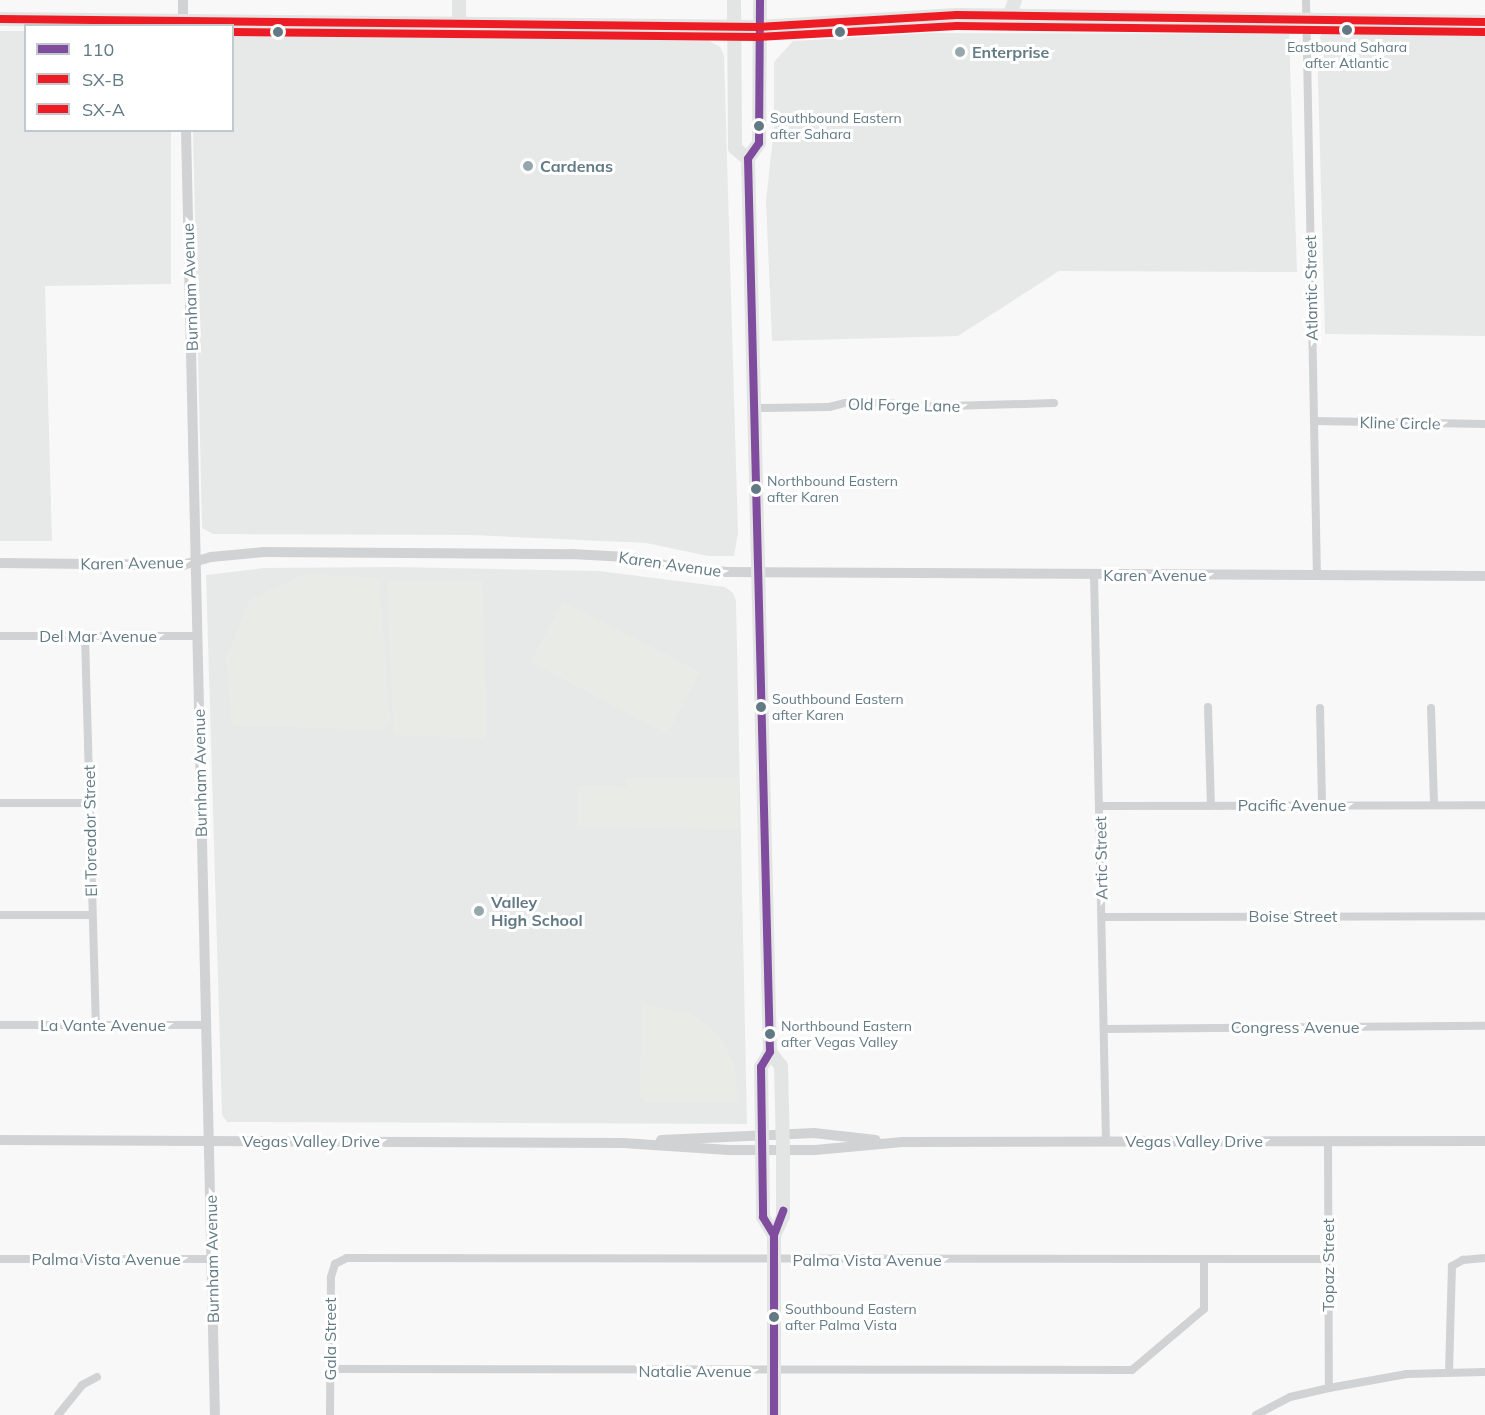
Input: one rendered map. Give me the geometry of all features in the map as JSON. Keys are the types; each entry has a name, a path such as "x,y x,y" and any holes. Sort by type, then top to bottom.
{"main road":[{"path":"459,0 459,24"},
{"path":"734,0 735,148 748,159"},
{"path":"760,0 759,143 748,159 770,1052 762,1067 763,1216 774,1234"},
{"path":"1010,15 1015,0"},
{"path":"0,19 183,24 733,27 1010,15 1485,22"},
{"path":"770,1052 781,1066 783,1150 783,1216 774,1234 774,1415"}],"street":[{"path":"183,0 183,24"},
{"name":"Atlantic Street","path":"1306,0 1317,576"},
{"name":"Burnham Avenue","path":"186,132 215,1415"},
{"name":"Old Forge Lane","path":"754,408 829,407 845,403 891,403 914,407 1054,403"},
{"name":"Kline Circle","path":"1314,421 1485,424"},
{"name":"Karen Avenue","path":"0,563 183,565 264,552 571,554 627,557 684,568 758,572 1485,576"},
{"name":"Artic Street","path":"1094,574 1106,1142"},
{"name":"Del Mar Avenue","path":"0,636 196,636"},
{"name":"El Toreador Street","path":"85,636 96,1025"},
{"path":"1208,707 1211,806"},
{"path":"1320,708 1322,805"},
{"path":"1431,708 1434,805"},
{"path":"0,803 90,803"},
{"name":"Pacific Avenue","path":"1100,806 1485,805"},
{"path":"0,915 92,915"},
{"name":"Boise Street","path":"1102,917 1485,916"},
{"name":"La Vante Avenue","path":"0,1025 206,1025"},
{"name":"Congress Avenue","path":"1104,1029 1485,1026"},
{"name":"Vegas Valley Drive","path":"623,1143 762,1134 903,1142 1485,1141"},
{"name":"Vegas Valley Drive","path":"0,1140 623,1143 762,1150 903,1142"},
{"name":"Topaz Street","path":"1328,1141 1329,1388"},
{"name":"Palma Vista Avenue","path":"335,1263 347,1258 774,1261 1328,1259"},
{"path":"1449,1372 1452,1266 1462,1260 1485,1258"},
{"name":"Palma Vista Avenue","path":"0,1259 213,1259"},
{"name":"Natalie Avenue","path":"330,1369 1132,1370 1204,1310 1204,1260"},
{"name":"Gala Street","path":"330,1415 331,1277 335,1263"},
{"path":"1256,1415 1290,1397 1329,1388 1407,1374 1485,1372"},
{"path":"58,1415 82,1385 97,1377"}],"shaded area":[{"path":"0,31 24,31 24,132 171,132 171,284 45,286 52,541 0,541"},
{"path":"234,33 704,38 720,47 724,55 738,533 734,556 708,556 646,543 471,535 213,534 202,528 193,132 234,132"},
{"path":"929,33 1289,34 1297,272 1059,271 958,336 772,341 766,201 774,127 774,62 793,41"},
{"path":"1322,33 1485,34 1485,336 1325,334 1317,43"},
{"name":"Valley High School","path":"395,567 599,571 725,587 733,593 736,600 747,1124 227,1122 222,1115 206,575 264,568"},
{"path":"305,574 379,578 390,723 380,730 232,725 226,658 250,600"},
{"path":"387,581 482,581 487,734 484,738 394,735"},
{"path":"563,602 700,672 667,734 531,662"},
{"path":"626,778 739,778 738,829 577,827 577,786 626,787"},
{"path":"642,1004 691,1014 720,1036 735,1067 737,1102 644,1102 640,1097"}],"transit line":[{"name":"110","path":"760,0 759,143 748,159 770,1052 761,1067 763,1217 774,1235"},
{"name":"SX-B","path":"0,19 759,27 957,15 1485,22"},
{"name":"SX-A","path":"234,32 759,37 957,26 1485,32"},
{"name":"110","path":"774,1415 774,1235 783,1211"}],"place":[{"name":"Eastbound Sahara after Atlantic","path":"1347,30"},
{"name":"Enterprise","path":"960,52"},
{"name":"Southbound Eastern after Sahara","path":"759,126"},
{"name":"Cardenas","path":"528,166"},
{"name":"Northbound Eastern after Karen","path":"756,489"},
{"name":"Southbound Eastern after Karen","path":"761,707"},
{"name":"Valley High School","path":"479,911"},
{"name":"Northbound Eastern after Vegas Valley","path":"770,1034"},
{"name":"Southbound Eastern after Palma Vista","path":"774,1317"}]}
